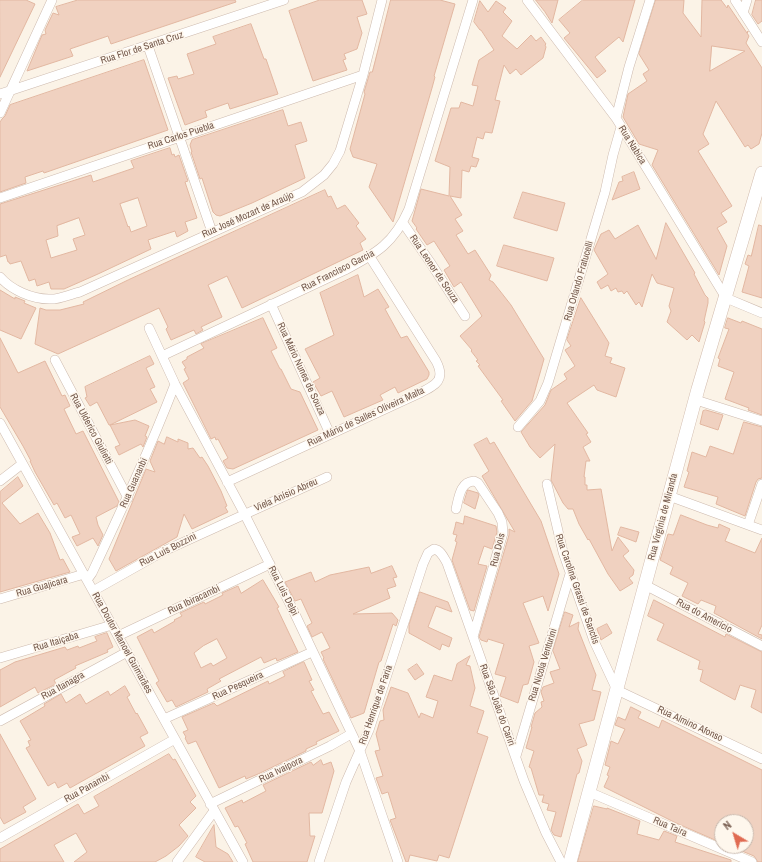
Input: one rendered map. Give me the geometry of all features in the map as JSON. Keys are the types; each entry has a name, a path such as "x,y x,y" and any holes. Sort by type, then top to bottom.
{"street":[{"path":"0,113 52,0"},
{"name":"Rua Flor de Santa Cruz","path":"0,94 284,0"},
{"name":"Rua José Mozart de Araújo","path":"0,278 15,289 28,295 50,300 80,292 302,192 324,175 333,164 340,151 363,75 382,0"},
{"name":"Rua Francisco Garcia","path":"162,356 345,270 370,257 381,249 403,223 409,209 473,0"},
{"name":"Rua Nabica","path":"527,0 616,118 726,298"},
{"path":"616,118 629,67 650,0"},
{"path":"735,0 762,42"},
{"path":"743,13 747,0"},
{"path":"148,46 212,232"},
{"name":"Rua Carlos Puebla","path":"0,198 179,136 363,75"},
{"name":"Rua Orlando Fratucelli","path":"518,427 540,401 548,383 602,199 621,127"},
{"name":"Rua Virgínia de Miranda","path":"570,862 696,400 726,298 757,206 762,173"},
{"name":"Rua Leonor de Souza","path":"403,223 465,316"},
{"name":"Rua Mário de Salles Oliveira Malta","path":"227,482 433,386 440,378 440,369 436,361 370,257"},
{"path":"726,298 762,313"},
{"name":"Rua Mário Nunes de Souza","path":"271,304 330,434"},
{"name":"Rua Luis Delpi","path":"149,328 175,384 294,612 360,751 398,862"},
{"name":"Rua Ulderico Giulietti","path":"55,360 128,498"},
{"name":"Rua Guananbi","path":"85,577 92,573 128,498 175,384"},
{"path":"696,400 762,421"},
{"name":"Rua Doutor Manoel Guimarães","path":"0,424 243,862"},
{"path":"0,481 22,464"},
{"name":"Viela Anísio Abreu","path":"244,514 327,477"},
{"name":"Rua Dois","path":"456,509 464,485 474,480 478,483 498,513 503,527 499,551 473,637"},
{"name":"Rua Carolina Grassi de Sanctis","path":"547,484 563,552 570,574 594,641 617,690"},
{"path":"748,525 762,484"},
{"path":"669,496 762,530"},
{"name":"Rua Luis Bozzini","path":"93,591 164,551 244,514"},
{"name":"Rua São João do Cariri","path":"434,549 437,549 442,554 447,564 524,781 543,827 561,862"},
{"name":"Rua Henrique de Faria","path":"319,862 346,782 369,730 384,680 423,564 428,554 434,549"},
{"name":"Rua Ibiracambi","path":"118,636 270,564"},
{"name":"Rua Nicola Venturini","path":"516,756 570,574"},
{"name":"Rua Guajicara","path":"0,599 85,577"},
{"name":"Rua do Amerício","path":"645,585 762,646"},
{"name":"Rua Itaiçaba","path":"0,658 112,625"},
{"name":"Rua Itanagra","path":"0,721 127,652"},
{"name":"Rua Pesqueira","path":"164,719 312,652"},
{"name":"Rua Almino Afonso","path":"617,690 762,759"},
{"name":"Rua Ivaipora","path":"212,807 351,734"},
{"name":"Rua Panambi","path":"0,838 175,739"},
{"name":"Rua Taira","path":"589,792 752,862"},
{"path":"177,862 212,807"}],"building":[{"path":"0,0 26,0 35,4 0,77"},
{"path":"78,0 235,0 236,2 111,44 108,36 70,49 73,56 27,71 42,35 46,34 45,30 53,13 59,15 56,7"},
{"path":"320,0 362,0 367,14 357,17 362,33 357,49 344,54 346,59 343,60 347,70 313,81 289,11"},
{"path":"391,0 440,0 455,4 393,222 369,187 377,164 353,157 350,149 365,94 364,92 370,72 372,72"},
{"path":"536,0 558,0 552,23 545,12"},
{"path":"583,0 635,0 623,42 619,37 595,57 606,71 597,78 564,38 570,33 559,20"},
{"path":"656,0 684,0 683,13 701,37 702,0 721,0 727,8 728,5 749,36 746,43 762,68 762,133 759,144 751,149 748,145 745,147 716,101 703,134 709,144 698,151 732,206 721,213 727,222 717,228 727,246 719,275 652,165 658,150 639,144 623,117 628,94 647,81 643,74 649,70 639,54","holes":["712,46 745,51 710,71"]},
{"path":"756,0 762,0 762,21 758,24 752,15"},
{"path":"480,1 488,12 496,1 506,8 503,12 512,21 502,36 517,49 531,35 536,41 541,37 546,44 543,58 521,75 516,69 510,74 504,65 495,100 500,101 492,133 485,132 483,139 477,137 472,157 479,159 476,167 471,166 469,172 462,170 461,198 450,196 462,215 455,219 463,231 456,235 468,254 475,250 491,275 489,280 493,282 511,305 544,359 532,401 515,421 501,401 503,400 478,366 480,365 476,361 478,360 471,351 472,350 460,336 482,316 461,282 454,287 444,270 450,266 434,241 427,245 412,221 421,189 449,196 450,167 435,161 451,108 459,108 461,102 473,106 478,86 472,85 479,60 494,50 474,22"},
{"path":"251,24 264,59 266,59 278,94 230,109 228,103 205,111 207,117 185,125 168,78 177,76 178,79 194,74 187,54 216,44 213,37"},
{"path":"144,60 168,130 44,173 43,171 25,177 26,183 0,192 0,122 5,116 10,105"},
{"path":"283,110 288,126 301,122 307,141 295,145 305,178 252,203 220,216 216,215 213,212 202,178 200,179 191,152 190,145 192,140"},
{"path":"170,148 172,155 174,154 175,157 179,155 188,181 185,182 197,218 185,222 188,231 177,237 175,231 148,240 151,249 64,289 51,289 49,282 37,286 35,279 29,281 21,261 10,264 6,255 0,257 0,204 91,175 93,182 134,168 131,161","holes":["138,198 147,226 131,232 120,204","79,218 85,235 73,239 77,250 51,258 46,240 58,236 57,226"]},
{"path":"634,172 640,189 612,200 619,182 623,181 622,177"},
{"path":"325,190 328,197 331,196 337,209 345,205 359,223 356,226 366,239 360,243 363,250 242,308 227,276 208,285 222,317 201,327 203,330 196,334 194,330 171,340 166,329 168,327 159,308 58,354 35,344 40,308 46,310 60,310 84,304 83,302 128,280"},
{"path":"523,192 565,203 557,231 514,218"},
{"path":"666,223 708,298 705,322 699,342 692,335 687,340 667,322 671,311 669,306 674,288 657,283 652,274 642,307 639,302 636,305 627,291 624,294 622,291 618,292 616,288 611,291 608,285 601,289 597,282 608,274 594,250 601,234 609,230 615,239 638,225 656,259"},
{"path":"759,225 762,226 762,298 742,292 749,266 745,264 748,255 751,256"},
{"path":"504,245 554,258 547,281 497,266"},
{"path":"358,275 364,297 378,289 389,307 385,309 401,338 407,336 429,372 429,375 427,379 398,393 395,387 380,395 383,400 344,417 332,391 321,396 313,382 320,378 305,349 334,335 320,293"},
{"path":"0,290 15,299 15,297 25,301 24,303 36,308 21,339 0,330"},
{"path":"581,298 609,343 605,356 612,358 610,363 625,368 616,397 597,390 594,385 567,403 588,433 586,434 591,442 583,447 590,461 586,461 584,477 585,485 587,485 587,490 601,489 612,551 618,537 629,551 623,556 634,570 633,575 629,578 633,583 620,591 608,574 589,539 588,540 573,509 568,509 563,503 551,480 555,444 540,458 530,447 521,432 545,405 551,390 567,379 564,374 575,366 565,350 571,346 567,340"},
{"path":"263,318 277,348 271,351 291,389 300,392 318,430 233,469 227,468 223,461 228,458 218,439 216,440 215,437 211,439 183,383 189,379 184,369 186,368 182,362 187,359 187,357 204,348 201,344"},
{"path":"728,318 741,323 742,321 762,329 762,415 748,410 749,408 725,399 734,372 718,366 720,359 718,358 729,329 725,328"},
{"path":"0,338 18,373 45,361 62,396 65,395 70,406 64,409 76,434 83,431 119,502 117,506 96,517 103,535 98,546 93,538 77,546 72,537 80,534 71,515 65,518 57,503 54,505 35,472 23,446 0,407"},
{"path":"150,356 154,364 146,368 155,387 150,389 157,402 110,425 97,402 90,406 85,398 87,397 85,387"},
{"path":"706,410 723,415 718,430 700,424 703,411"},
{"path":"135,420 149,426 143,447 141,444 119,455 115,447 120,445 110,425"},
{"path":"744,422 762,427 762,478 758,479 756,482 745,516 716,504 718,497 684,487 689,472 687,471 692,452 706,457 710,446 733,454"},
{"path":"167,437 178,442 178,439 188,443 188,449 193,448 200,458 202,457 221,491 227,506 225,507 228,512 192,529 184,514 177,537 116,571 109,559 146,469 155,472 150,461 158,441 164,444"},
{"path":"487,438 490,444 494,442 541,521 559,574 548,611 543,596 523,603 539,643 529,646 534,662 528,684 523,685 518,703 500,696 506,677 495,674 504,644 488,639 487,642 481,640 479,637 509,535 509,529 515,532 482,476 489,471 474,445"},
{"path":"18,477 23,486 2,503 20,524 38,513 50,533 60,560 63,559 70,572 0,592 0,492"},
{"path":"468,490 478,493 479,495 475,509 464,503"},
{"path":"681,515 707,525 718,528 719,524 730,529 725,541 755,553 762,538 762,625 758,634 762,635 762,639 714,613 716,606 701,600 698,604 682,596 688,583 670,574 673,567 660,560 668,534 673,535"},
{"path":"465,516 496,526 497,532 492,549 484,546 478,564 487,566 474,611 470,610 452,560 457,542 455,541 457,535 453,534 456,522 463,524"},
{"path":"621,527 639,532 636,542 618,535"},
{"path":"392,566 397,577 393,578 396,586 387,589 390,598 353,614 392,613 398,620 396,626 393,624 381,661 379,662 364,713 351,718 323,659 324,658 321,652 330,648 322,632 312,637 307,626 312,623 301,599 295,601 285,582 311,572 315,582 330,575 369,567 371,573"},
{"path":"263,580 279,607 277,608 298,652 277,661 276,658 264,663 261,657 219,679 221,681 207,689 208,692 176,707 172,700 167,702 156,683 159,681 137,637 152,629 154,633 182,616 180,613 204,602 205,604 223,595 222,593 238,586 241,593","holes":["217,639 227,658 213,666 211,663 201,668 194,653 203,646"]},
{"path":"420,592 448,602 452,612 436,606 428,627 452,638 449,647 442,644 440,650 409,633 409,625"},
{"path":"654,600 725,637 726,634 762,652 762,713 751,707 756,690 740,685 735,700 700,681 703,670 698,669 700,661 657,640 664,624 648,616"},
{"path":"565,612 573,615 569,627 579,622 578,629 596,675 592,690 601,692 594,720 579,724 587,745 577,749 582,761 579,773 577,774 561,837 554,835 551,830 556,812 547,810 549,804 542,802 544,795 539,795 531,768 529,767 534,751 526,748 535,713 542,707 541,702 544,701 541,692 543,687 554,683 550,672 560,669 553,651"},
{"path":"607,624 612,633 601,640 597,629"},
{"path":"107,633 113,647 107,650 108,652 75,666 76,668 54,680 56,684 38,693 35,687 0,707 0,670 15,662 65,647 67,650 78,646 79,648 97,641 95,637"},
{"path":"470,656 466,665 470,666 475,688 470,706 484,711 477,733 488,737 449,858 439,855 437,861 410,855 408,862 406,862 390,820 396,818 388,792 382,794 376,778 383,776 375,751 380,750 376,734 380,721 384,720 383,710 391,687 408,693 419,718 421,713 433,718 438,701 426,697 434,675 452,681 457,664"},
{"path":"304,662 312,680 309,681 314,690 311,691 323,714 329,712 339,731 316,742 317,744 306,749 306,751 258,774 246,779 245,776 219,788 196,741 188,744 183,732 188,730 182,717 214,703 217,706 268,681 269,684 285,676 283,672"},
{"path":"417,664 424,674 415,680 408,670"},
{"path":"125,686 130,695 127,697 148,733 140,737 145,746 70,788 67,783 58,788 55,782 48,786 26,748 30,746 28,741 31,740 20,721 45,706 44,704 61,694 66,703 80,694 86,704 108,691 110,695"},
{"path":"631,707 641,712 638,718 659,728 662,720 762,770 762,862 758,862 754,856 749,854 754,854 754,814 714,814 714,840 676,823 604,787 609,776 607,775 610,767 605,765 611,741 618,744 625,729 615,725 618,717 625,720"},
{"path":"0,734 36,799 23,807 26,812 4,824 0,817"},
{"path":"169,754 173,760 175,759 196,796 190,802 196,808 179,825 188,836 179,846 166,856 155,862 74,862 87,852 76,833 54,845 64,862 0,862 0,849 78,804 84,814 99,806 94,797"},
{"path":"321,760 323,765 331,762 334,771 322,813 309,813 310,836 315,836 307,862 253,862 245,844 247,843 238,826 235,827 225,808 242,800 243,803 266,791 263,785 311,762 313,765"},
{"path":"594,806 607,808 640,821 637,834 659,840 664,831 677,836 675,842 731,860 731,862 578,862"},
{"path":"214,825 216,847 228,854 233,862 205,862 196,857"}]}
